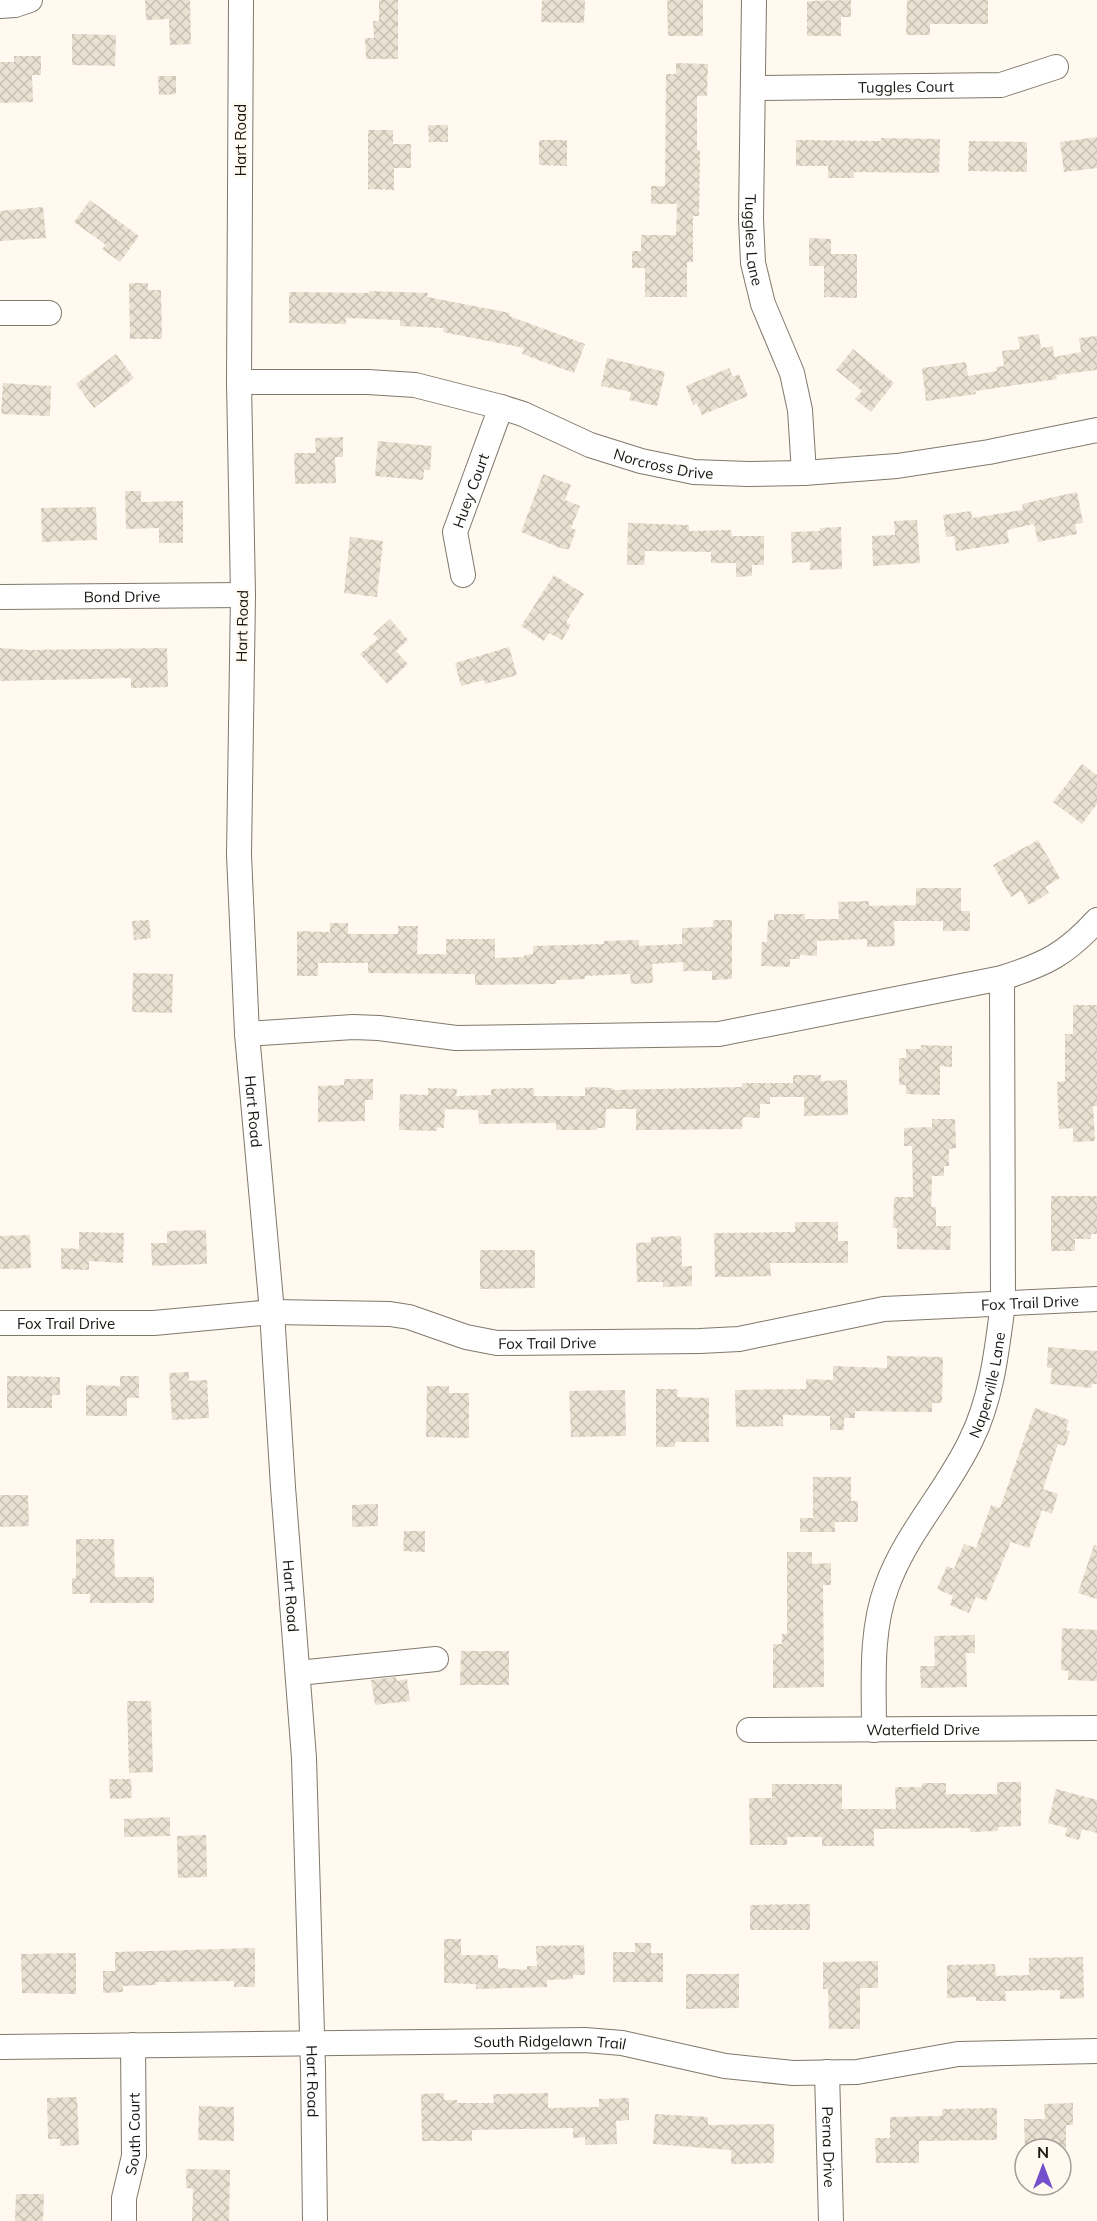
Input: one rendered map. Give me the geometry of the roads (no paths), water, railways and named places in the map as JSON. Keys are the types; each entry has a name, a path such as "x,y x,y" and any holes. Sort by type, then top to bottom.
{"street":[{"path":"0,6 15,5 30,0"},
{"name":"Hart Road","path":"241,0 239,382 243,595 239,855 247,1034 272,1312 304,1758 315,2221"},
{"name":"Tuggles Lane","path":"754,0 751,219 753,262 763,304 792,374 800,410 804,473"},
{"name":"Tuggles Court","path":"753,88 1001,85 1056,67"},
{"path":"0,313 49,313"},
{"name":"Norcross Drive","path":"239,382 368,382 416,385 524,414 590,445 641,462 694,472 804,473 897,466 989,452 1097,430"},
{"name":"Huey Court","path":"463,575 455,532 501,407"},
{"name":"Bond Drive","path":"0,597 243,595"},
{"path":"247,1034 353,1027 456,1038 719,1034 1002,978 1039,966 1060,955 1079,940 1097,920"},
{"name":"Naperville Lane","path":"874,1730 876,1632 880,1608 897,1562 972,1440 987,1398 1003,1303 1002,978"},
{"name":"Fox Trail Drive","path":"0,1323 154,1323 272,1312 390,1314 409,1317 466,1337 497,1343 699,1341 739,1339 884,1309 1097,1299"},
{"path":"298,1673 436,1659"},
{"name":"Waterfield Drive","path":"749,1730 1097,1728"},
{"name":"South Ridgelawn Trail","path":"0,2047 585,2040 622,2043 725,2066 793,2073 857,2072 958,2054 1097,2051"},
{"name":"South Court","path":"124,2221 124,2198 134,2156 133,2045"},
{"name":"Perna Drive","path":"827,2072 831,2221"}]}
